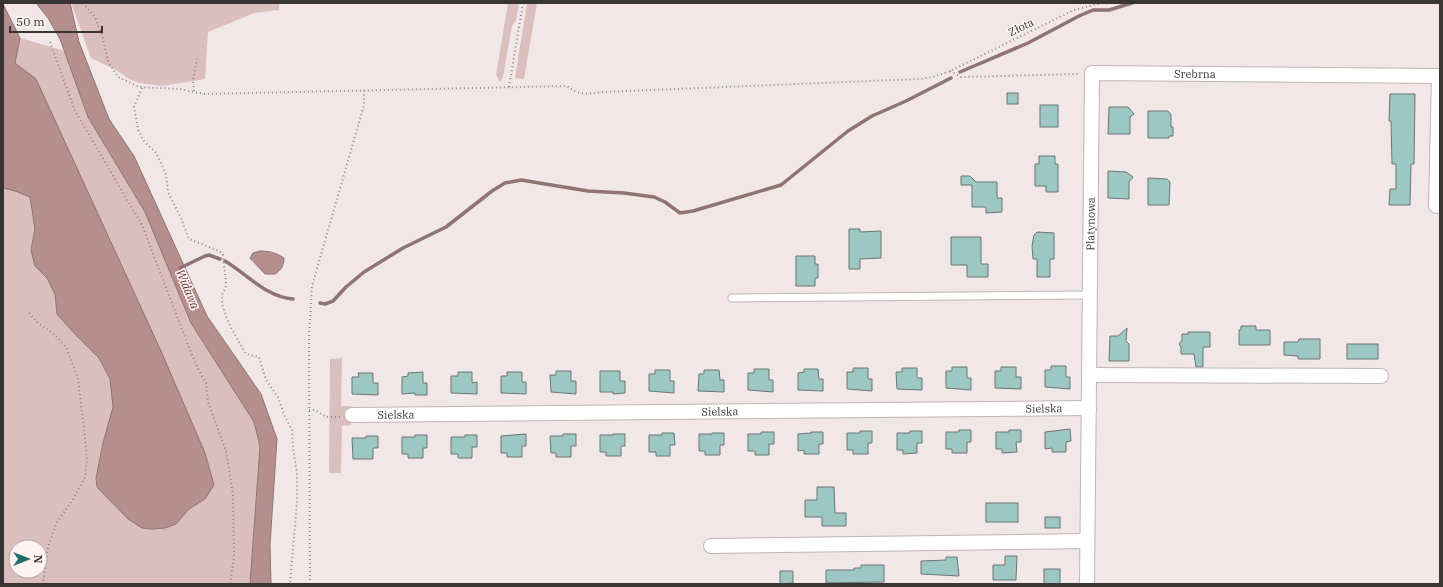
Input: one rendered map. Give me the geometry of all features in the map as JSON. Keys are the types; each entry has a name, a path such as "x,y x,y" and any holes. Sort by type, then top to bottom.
{"street":[{"name":"Srebrna","path":"1092,73 1440,76"},
{"name":"Platynowa","path":"1087,584 1092,73"},
{"path":"1436,206 1440,76"},
{"path":"1089,375 1381,376"},
{"name":"Sielska","path":"352,415 1089,408"},
{"path":"711,546 1087,541"}],"lane":[{"path":"732,298 1090,295"}],"path":[{"path":"83,3 95,17 102,35 108,61 118,77 142,88 134,107 138,129 143,140 156,153 162,165 166,174 168,192 181,218 189,239 218,250 223,254 226,287 222,297 225,312 233,332 246,354 259,357 266,380 278,397 285,417 292,430 297,474 297,502 290,584"},
{"path":"509,87 523,3"},
{"name":"Złota","path":"142,88 180,89 205,94 567,86 574,92 588,94 603,92 919,79 933,77 950,71 1074,10 1101,3"},
{"path":"50,42 75,111 142,225 188,345 197,367 206,383 208,402 226,451 233,495 234,557 230,584"},
{"path":"194,92 193,80 197,59"},
{"path":"950,71 962,77 1092,73"},
{"path":"310,584 309,338 312,286 364,105 364,90"},
{"path":"29,313 38,323 53,333 66,348 78,379 87,460 85,477 74,498 57,522 48,547 43,584"},
{"path":"309,410 315,410 326,417 342,418 352,415"}],"shaded area":[{"path":"71,3 279,3 279,10 254,13 208,32 205,79 162,86 140,83 129,79 118,71 91,58"},
{"path":"508,3 519,3 516,21 512,26 503,77 500,82 496,75"},
{"path":"527,3 537,3 524,79 515,78"},
{"path":"3,4 20,38 65,51 88,117 145,212 191,323 254,422 260,446 250,584 3,584"},
{"path":"342,358 341,406 351,406 351,425 342,426 341,473 329,473 330,359"}],"water":[{"name":"Widawa","path":"36,3 70,3 79,42 109,119 134,156 207,316 261,394 277,439 270,545 271,584 250,584 260,446 254,422 191,323 145,212 88,117 60,39 48,18"},
{"path":"3,4 20,38 15,63 36,79 161,351 205,453 214,485 205,499 189,509 176,524 165,528 142,528 128,519 97,487 96,478 103,443 113,407 110,379 99,358 57,314 55,294 47,278 35,266 31,250 35,229 30,197 3,188"},
{"path":"267,251 284,258 282,268 275,274 265,274 250,258 253,253"}],"building":[{"path":"1007,93 1018,93 1018,104 1007,104"},
{"path":"1390,94 1415,94 1414,164 1411,164 1410,205 1389,205 1390,189 1396,189 1396,164 1392,164 1391,121 1389,121"},
{"path":"1040,105 1058,105 1058,127 1040,127"},
{"path":"1109,107 1128,107 1134,114 1130,117 1130,134 1108,134"},
{"path":"1148,111 1168,111 1171,115 1173,136 1169,136 1169,138 1148,138"},
{"path":"1039,156 1055,156 1055,164 1058,164 1058,192 1046,192 1046,186 1035,186 1035,164 1039,164"},
{"path":"1108,171 1126,172 1133,177 1129,182 1129,199 1108,198"},
{"path":"961,176 970,176 976,182 997,182 997,198 1002,198 1002,212 986,213 986,207 972,207 972,185 961,185"},
{"path":"1148,178 1167,179 1170,182 1169,205 1148,205"},
{"path":"849,229 860,229 860,232 881,231 881,258 860,259 860,269 849,269"},
{"path":"1037,232 1054,233 1054,259 1050,259 1050,277 1037,277 1037,259 1033,259 1032,246 1034,235"},
{"path":"951,237 981,237 981,264 988,264 988,277 967,277 967,265 951,265"},
{"path":"796,256 815,256 815,264 818,264 818,278 815,278 815,286 796,286"},
{"path":"1241,326 1256,326 1256,330 1270,330 1270,345 1239,345 1239,330 1241,330"},
{"path":"1127,328 1126,341 1129,344 1129,361 1109,361 1110,336 1118,336"},
{"path":"1188,332 1210,332 1210,347 1203,347 1203,367 1196,367 1194,354 1181,354 1181,347 1179,344 1182,340 1182,334 1188,334"},
{"path":"1299,339 1320,339 1320,359 1298,359 1298,356 1284,355 1284,342 1298,342"},
{"path":"1347,344 1378,344 1378,359 1347,359"},
{"path":"1051,366 1066,366 1066,377 1070,377 1070,389 1045,387 1045,370 1051,370"},
{"path":"952,367 967,367 967,378 971,378 971,390 946,388 946,371 952,371"},
{"path":"1001,367 1016,367 1016,377 1021,377 1021,389 995,388 995,371 1001,371"},
{"path":"853,368 868,368 868,379 872,379 872,391 847,389 847,372 853,372"},
{"path":"902,368 917,368 917,378 922,378 922,390 897,389 896,372 902,372"},
{"path":"754,369 769,369 769,380 773,380 773,392 748,390 748,373 754,373"},
{"path":"804,369 818,369 819,379 823,379 823,391 798,390 798,373 804,372"},
{"path":"655,370 670,370 670,381 674,381 674,393 649,391 649,374 655,374"},
{"path":"704,370 719,370 720,380 724,380 724,392 698,391 699,374 704,374"},
{"path":"556,371 571,371 571,381 576,381 576,394 551,392 550,375 556,375"},
{"path":"600,371 620,371 620,381 625,381 625,393 613,394 613,392 600,392"},
{"path":"423,372 423,383 427,383 427,395 415,395 415,393 402,394 402,377 408,376 408,373"},
{"path":"458,372 472,372 472,383 477,382 477,394 451,393 451,376 458,376"},
{"path":"507,372 522,372 522,382 526,382 526,394 501,393 501,376 507,376"},
{"path":"358,373 373,373 373,383 378,383 378,395 352,394 352,377 359,377"},
{"path":"1070,429 1071,441 1066,442 1066,452 1052,452 1052,448 1045,449 1045,432"},
{"path":"959,430 971,430 971,442 967,442 967,453 952,453 952,449 946,449 946,432 959,432"},
{"path":"1009,430 1021,430 1021,442 1016,442 1017,452 1002,453 1002,449 996,449 996,432 1009,432"},
{"path":"860,431 872,431 872,443 868,443 868,454 853,454 853,450 847,450 847,433 860,433"},
{"path":"910,431 922,431 922,443 917,443 917,453 903,454 903,450 897,450 897,433 910,433"},
{"path":"761,432 774,432 774,444 769,444 769,455 755,455 755,451 748,451 748,434 761,434"},
{"path":"823,432 823,444 819,444 819,454 804,454 804,450 798,451 798,434"},
{"path":"662,433 674,433 675,445 670,445 670,456 656,456 656,452 649,452 649,435 662,435"},
{"path":"724,433 724,445 720,445 720,455 705,455 705,451 699,451 699,434"},
{"path":"526,434 526,446 522,446 522,457 507,457 507,453 501,453 501,436"},
{"path":"563,434 576,434 576,446 571,446 571,457 556,457 556,453 551,453 550,436 563,436"},
{"path":"625,434 625,446 621,446 621,456 606,456 606,452 600,452 600,435"},
{"path":"415,435 427,435 427,448 423,448 423,458 408,458 408,454 402,454 402,437 415,437"},
{"path":"465,435 477,435 477,447 472,447 472,458 458,458 458,454 451,454 451,437 465,437"},
{"path":"366,436 378,436 378,448 373,448 373,459 353,459 352,438 366,438"},
{"path":"817,487 834,487 835,513 846,513 846,526 822,526 822,517 805,517 805,500 817,500"},
{"path":"986,503 1018,503 1018,522 986,522"},
{"path":"1045,517 1060,517 1060,528 1045,528"},
{"path":"1005,556 1017,556 1016,580 993,580 993,565 1005,565"},
{"path":"946,557 957,557 959,576 921,574 921,561 946,560"},
{"path":"861,565 884,565 884,582 826,583 826,570 854,570 854,568 861,568"},
{"path":"1044,569 1060,569 1060,584 1044,584"},
{"path":"780,571 793,571 793,583 780,584"}],"waterway":[{"path":"960,72 1028,43 1093,10 1109,10 1132,3"},
{"path":"320,303 325,304 333,301 346,287 364,272 403,248 446,227 492,191 505,183 521,180 588,191 624,193 654,197 665,202 680,213 693,211 781,185 848,131 872,116 906,101 951,78"},
{"name":"Widawa","path":"180,268 209,255 220,259"},
{"path":"225,261 265,290 293,299"}]}
